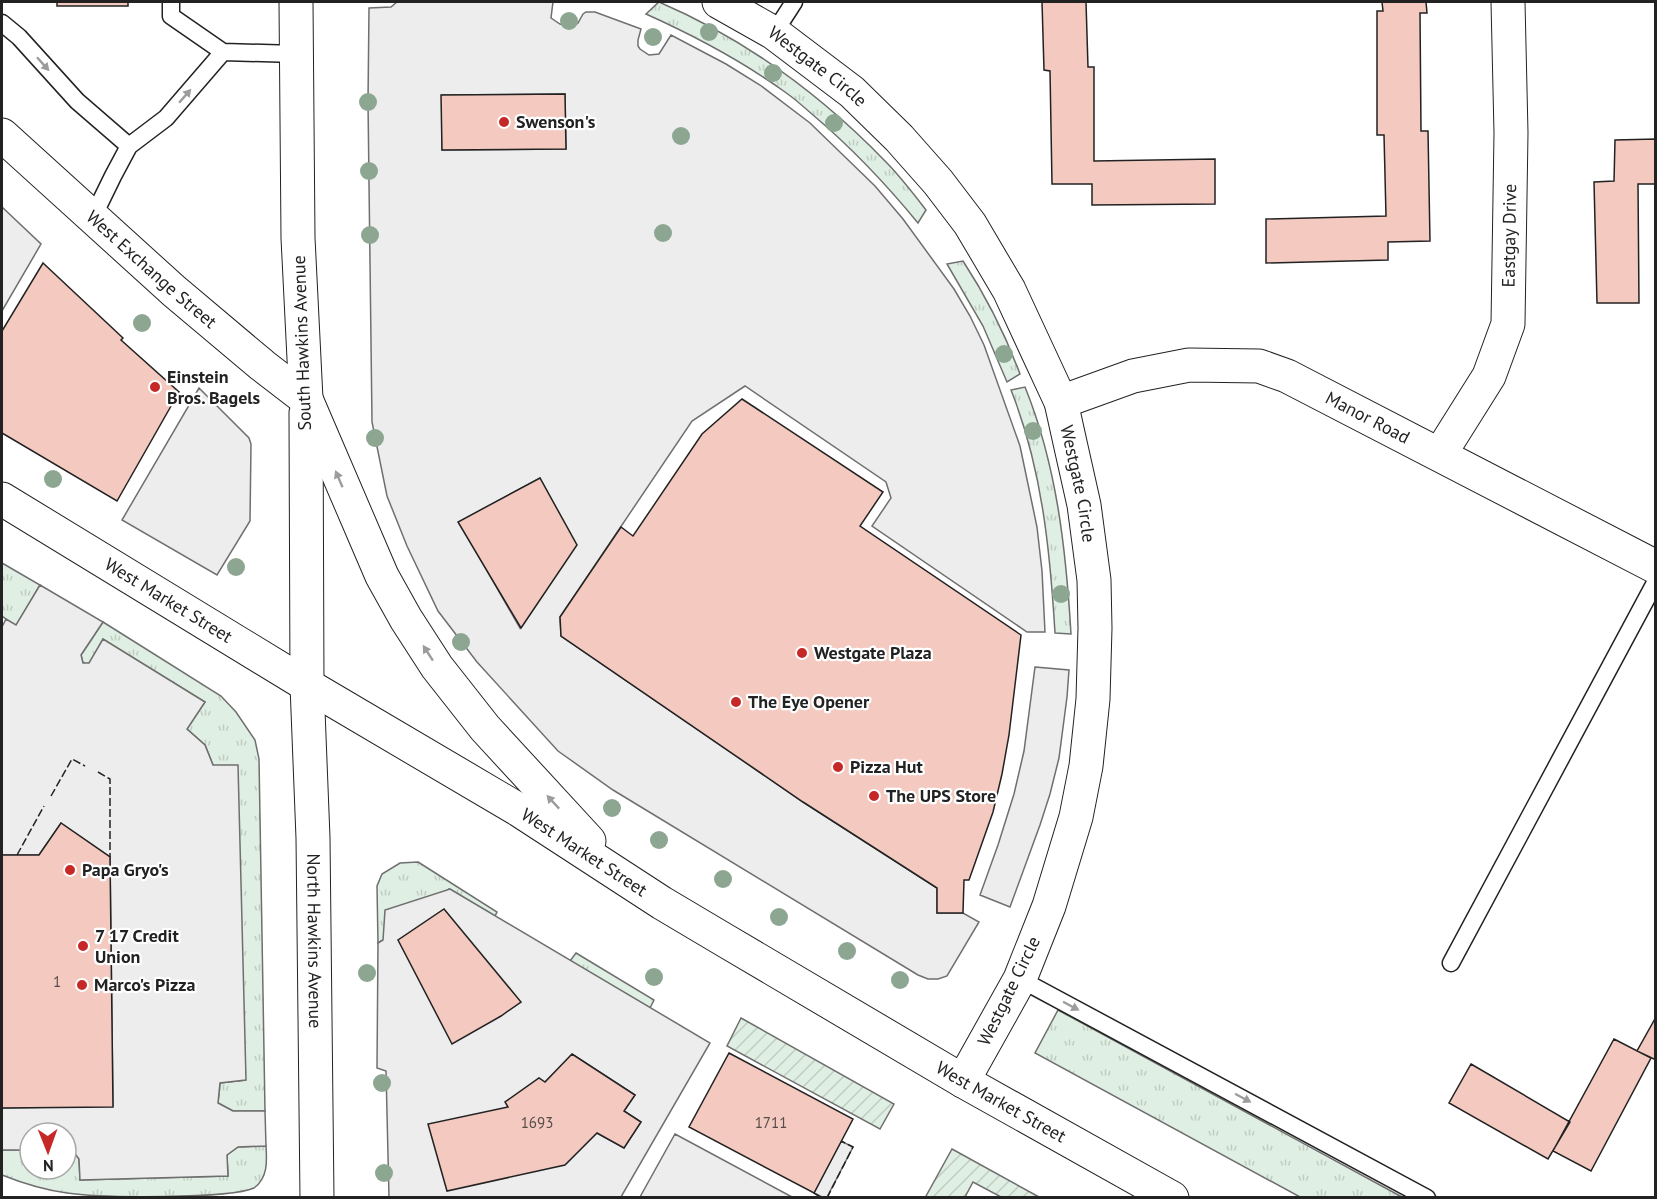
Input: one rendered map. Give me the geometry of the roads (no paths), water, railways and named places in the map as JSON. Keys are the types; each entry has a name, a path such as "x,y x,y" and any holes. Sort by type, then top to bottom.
{"main road":[{"name":"South Hawkins Avenue","path":"296,2 298,238 306,399 307,686"},
{"name":"Westgate Circle","path":"719,2 774,33 852,92 899,138 938,182 970,224 1009,290 1061,402 1084,505 1094,580 1093,699 1086,766 1076,817 1049,906 1020,979 963,1081"},
{"name":"Eastgay Drive","path":"1440,454 1489,376 1508,324 1511,133 1508,2"},
{"name":"West Exchange Street","path":"2,135 174,291 306,399"},
{"name":"Manor Road","path":"1061,402 1133,376 1189,365 1258,366 1287,376 1656,567"},
{"path":"306,399 382,576 425,648 448,682 485,728 621,876"},
{"name":"West Market Street","path":"2,499 307,686 519,810 662,903 963,1081 1172,1197"},
{"name":"North Hawkins Avenue","path":"307,686 313,838 317,1197"}],"lane":[{"path":"171,2 171,16 223,52 296,54"},
{"path":"774,33 794,2"},
{"path":"2,23 19,37 77,101 129,146"},
{"path":"93,217 129,146 166,118 223,52"},
{"path":"1451,963 1656,581"},
{"path":"1020,979 1427,1197"}],"place":[{"name":"Swenson's","path":"504,122"},
{"name":"Einstein Bros. Bagels","path":"155,387"},
{"name":"Westgate Plaza","path":"802,653"},
{"name":"The Eye Opener","path":"736,702"},
{"name":"Pizza Hut","path":"838,767"},
{"name":"The UPS Store","path":"874,796"},
{"name":"Papa Gryo's","path":"70,870"},
{"name":"7 17 Credit Union","path":"83,946"},
{"name":"Marco's Pizza","path":"82,985"}]}
